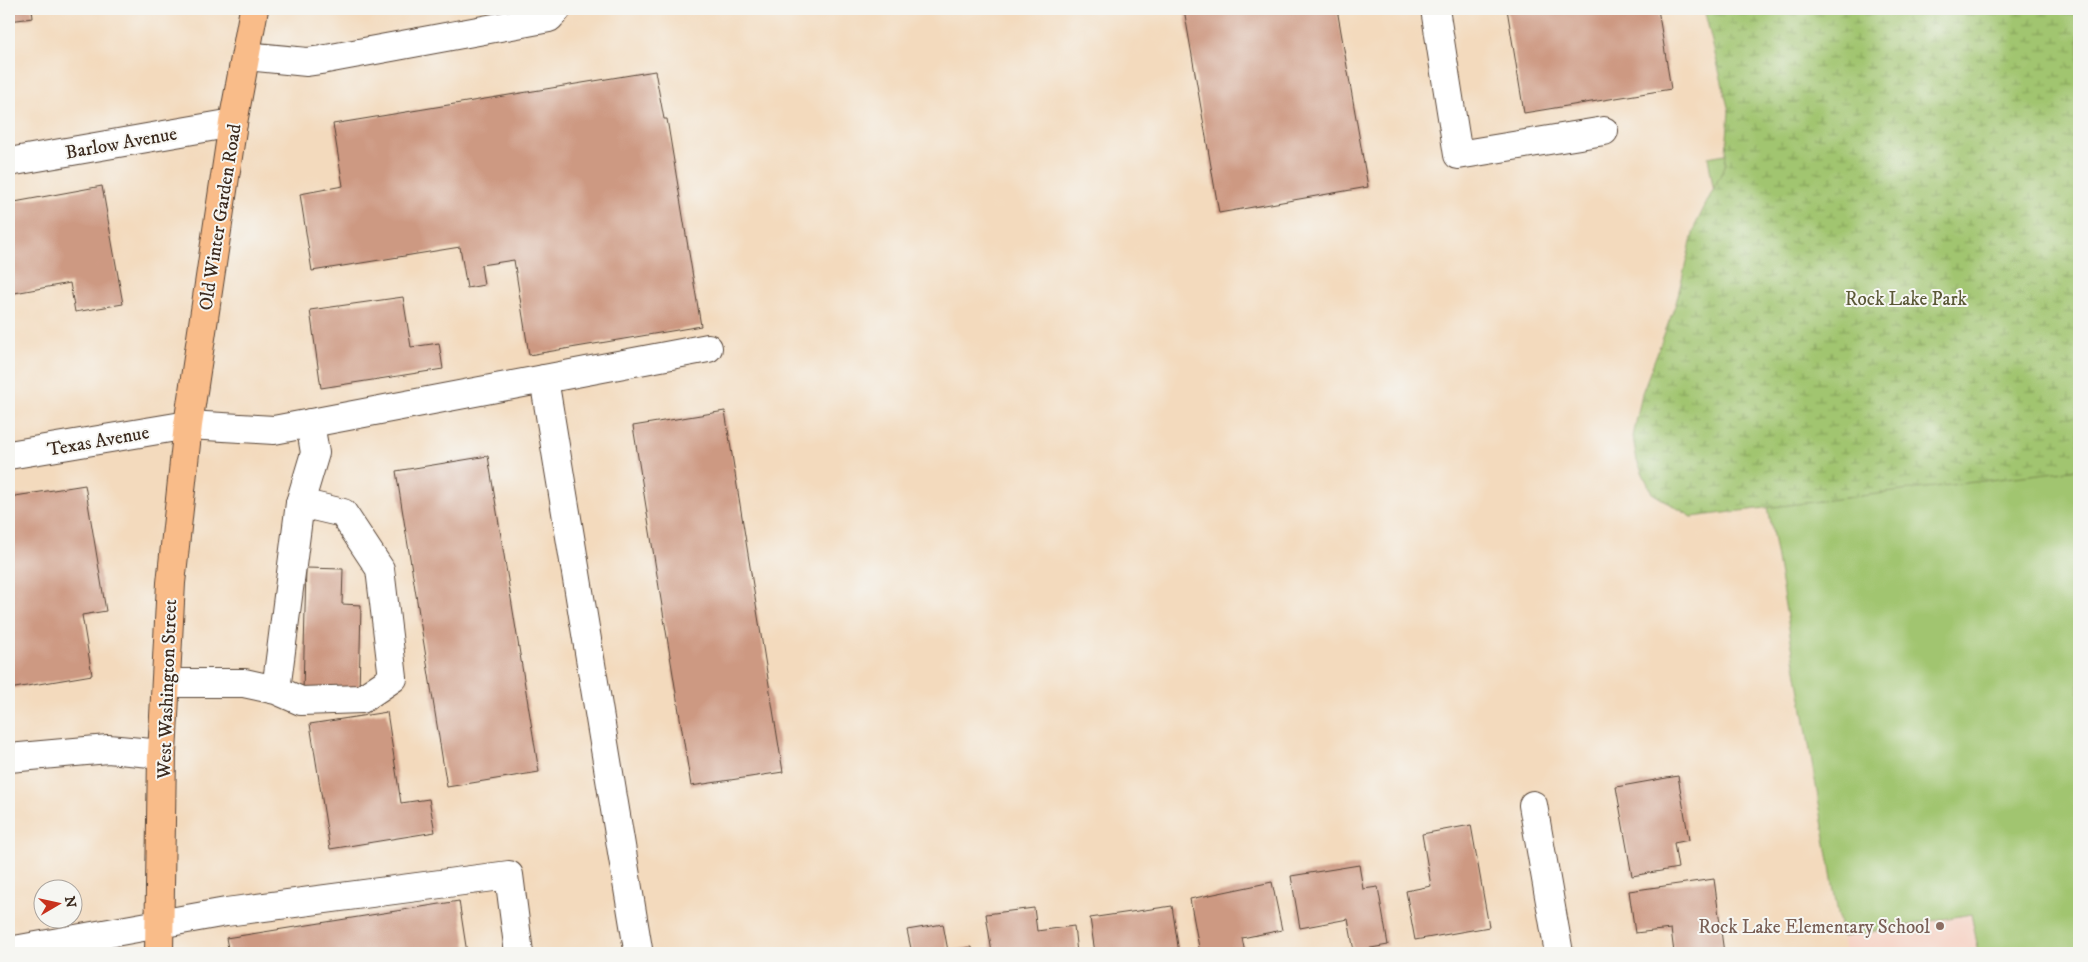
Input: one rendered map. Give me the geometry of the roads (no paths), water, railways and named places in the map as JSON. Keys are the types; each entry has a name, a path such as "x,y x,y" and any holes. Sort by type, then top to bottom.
{"main road":[{"name":"Old Winter Garden Road","path":"188,425 233,123 254,9"},
{"name":"West Washington Street","path":"159,953 162,754 171,583 188,425"}],"street":[{"path":"246,56 306,62 321,60 549,18 557,9"},
{"path":"1435,9 1458,155 1604,131"},
{"name":"Barlow Avenue","path":"9,162 233,123"},
{"name":"Texas Avenue","path":"9,455 188,425 274,430 708,348"},
{"path":"544,379 638,948"},
{"path":"276,690 300,503 315,453 310,423"},
{"path":"166,683 244,683 276,690 300,701 362,699 393,678 380,569 343,513 300,503"},
{"path":"9,758 108,749 162,754"},
{"path":"1532,805 1559,953"},
{"path":"9,951 226,912 509,875 519,953"}],"place":[{"name":"Rock Lake Elementary School","path":"1940,926"}],"park label":[{"name":"Rock Lake Park","path":"1906,298"}]}
